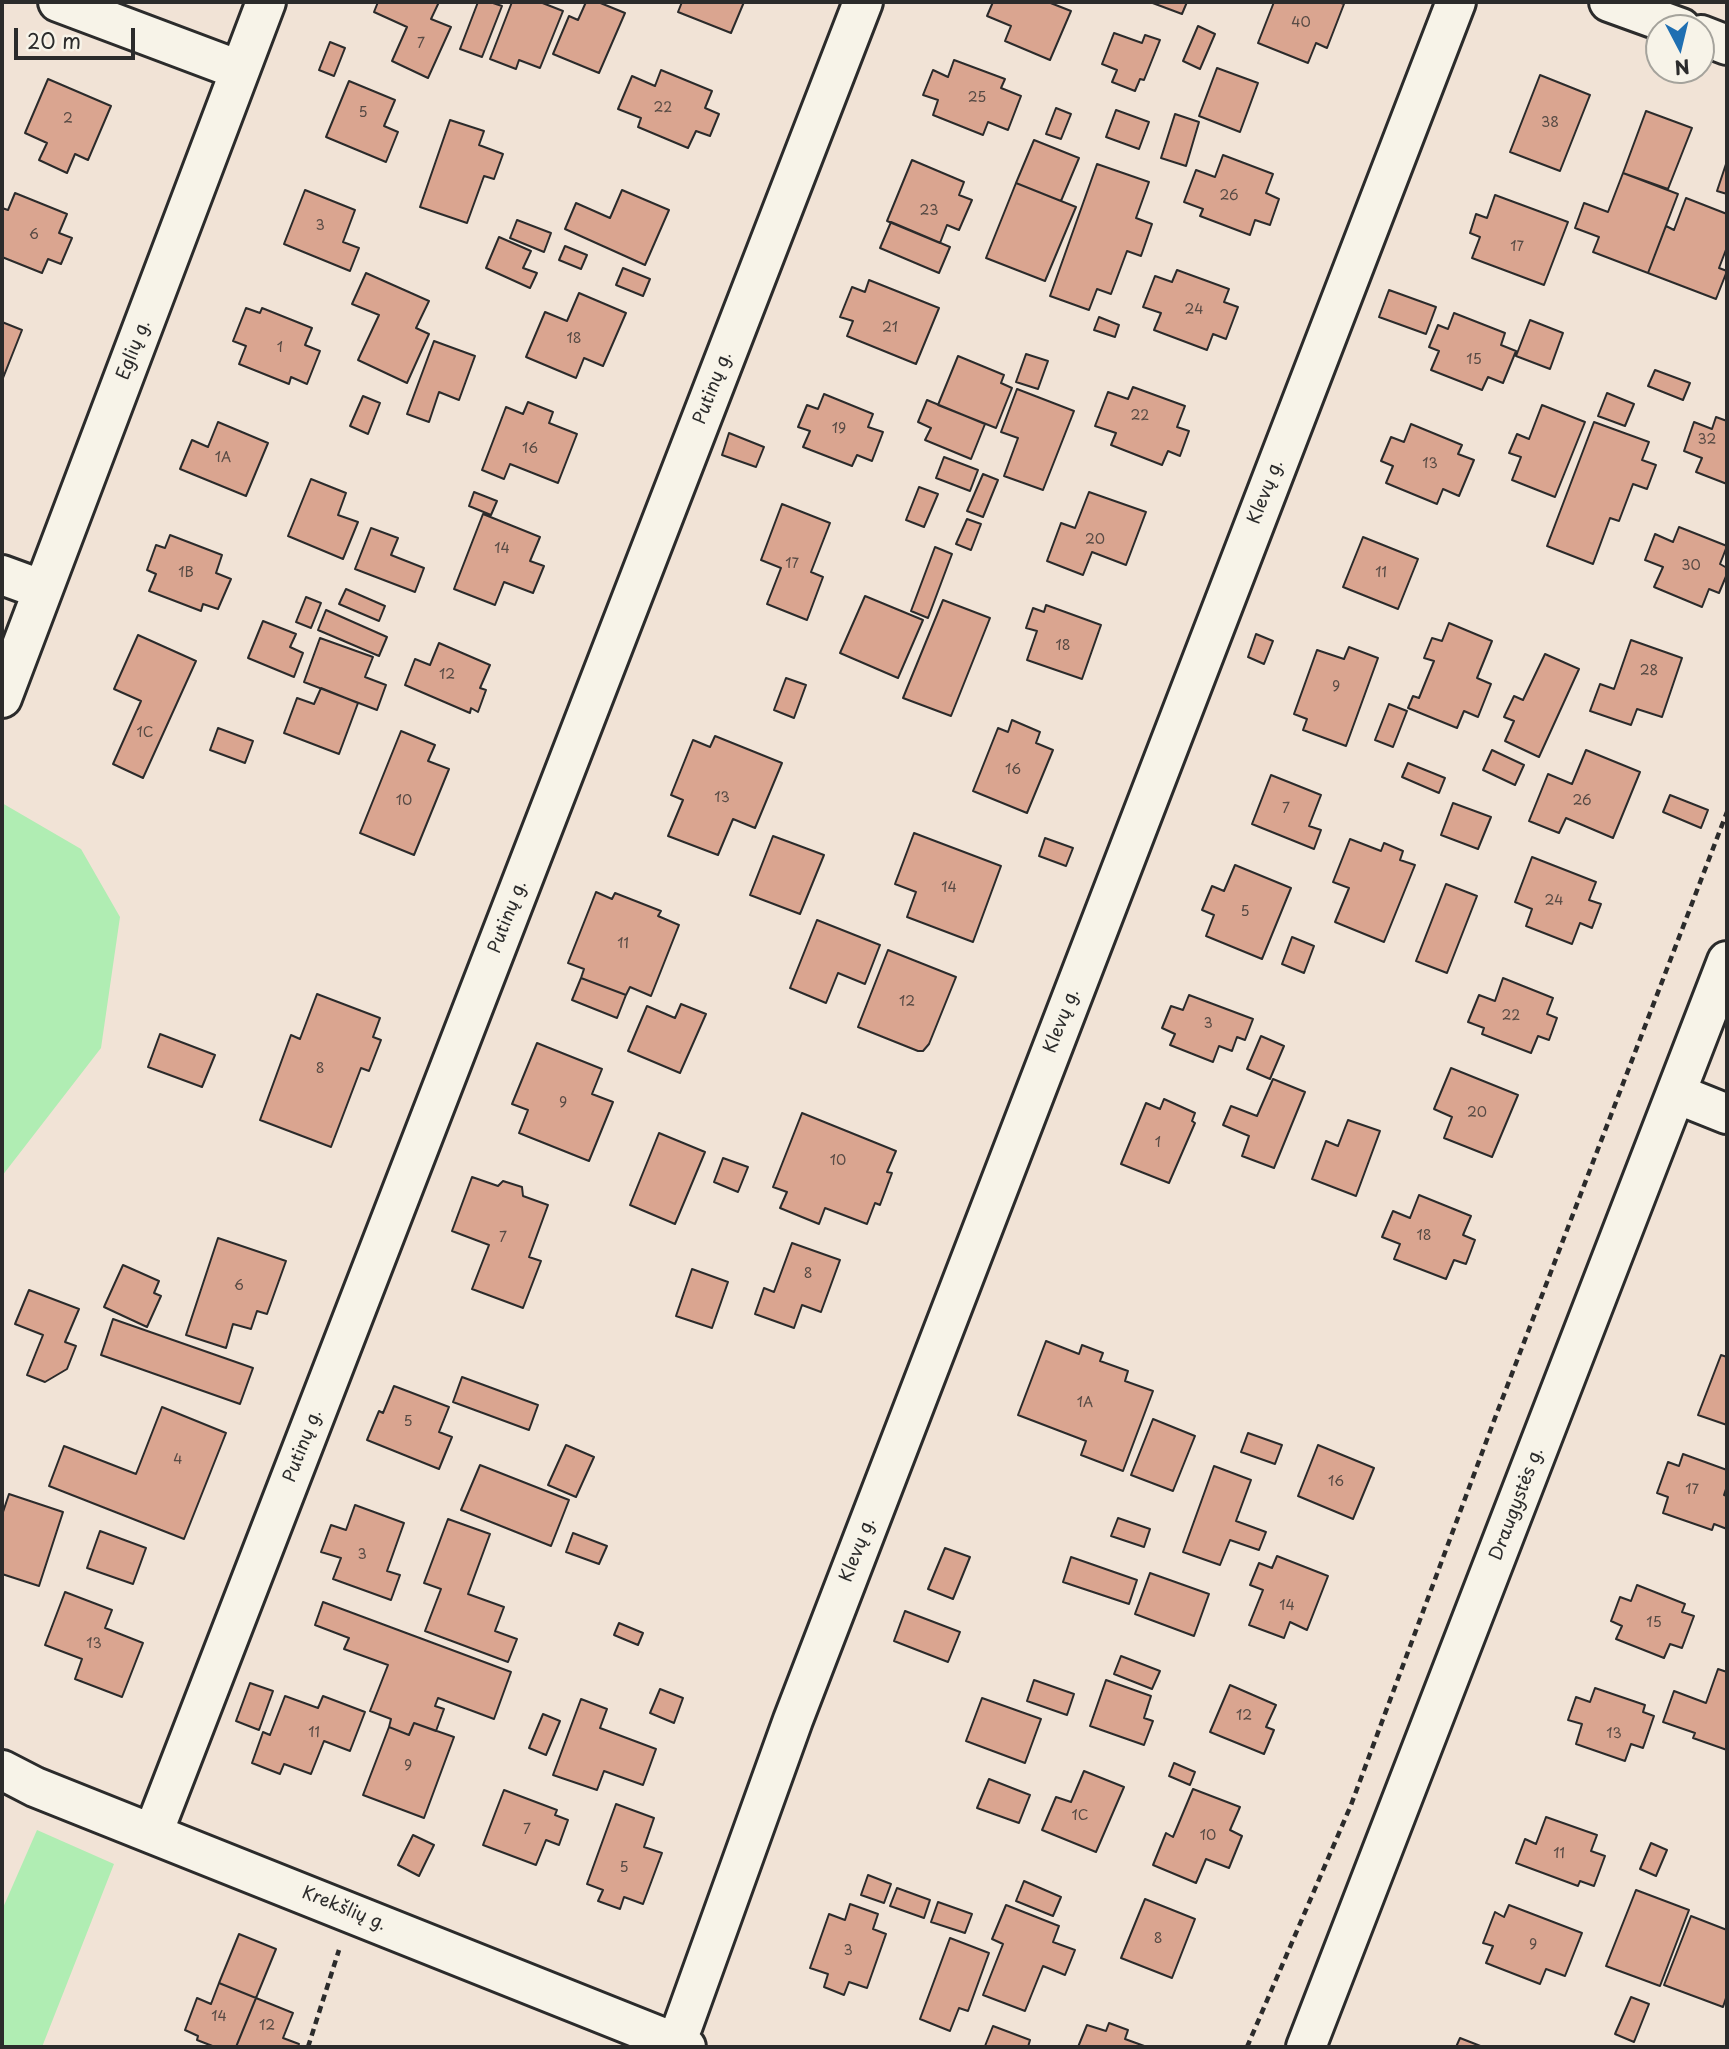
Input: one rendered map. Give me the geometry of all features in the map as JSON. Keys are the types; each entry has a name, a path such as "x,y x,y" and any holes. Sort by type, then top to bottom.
{"street":[{"path":"58,2 239,69"},
{"name":"Eglių g.","path":"2,698 266,2"},
{"name":"Putinų g.","path":"153,1832 863,2"},
{"name":"Klevų g.","path":"678,2046 793,1720 1455,2"},
{"path":"1609,2 1645,15"},
{"path":"2,575 43,590"},
{"name":"Draugystės g.","path":"1306,2047 1727,961"},
{"path":"1677,1094 1727,1114"},
{"name":"Krekšlių g.","path":"2,1770 35,1787 153,1832 678,2046"}],"path":[{"path":"1247,2047 1355,1793 1727,811"},
{"path":"308,2047 351,1912"}],"green space":[{"path":"2,803 81,849 120,917 101,1048 2,1176"},
{"path":"37,1830 114,1864 42,2047 2,2047 2,1910"}],"building":[{"path":"378,2 439,2 431,19 451,27 428,78 392,61 407,27 374,12"},
{"path":"478,2 502,6 482,57 460,49"},
{"path":"512,2 540,2 563,11 540,68 519,60 516,69 490,59"},
{"path":"586,2 598,2 625,13 599,73 553,54 569,16 578,20"},
{"path":"682,2 744,2 731,33 678,12"},
{"path":"993,2 1048,2 1071,11 1050,60 1005,41 1011,26 987,16"},
{"path":"1150,2 1187,2 1182,14"},
{"path":"1274,2 1344,4 1327,48 1316,43 1308,63 1258,43"},
{"path":"1198,26 1215,34 1200,69 1183,61"},
{"path":"1114,33 1142,43 1145,35 1160,40 1144,80 1140,79 1135,91 1112,82 1117,70 1102,64"},
{"path":"330,42 345,48 334,76 319,70"},
{"path":"954,60 1005,79 1001,88 1021,96 1008,130 988,122 983,135 933,115 938,100 923,95 933,70 948,77"},
{"path":"1217,68 1258,83 1240,132 1199,116"},
{"path":"661,70 712,91 705,108 719,114 710,136 696,131 688,148 638,127 641,118 618,109 632,76 655,86"},
{"path":"1540,75 1590,95 1560,171 1510,152"},
{"path":"48,79 111,106 88,160 75,154 67,173 39,160 47,143 25,133"},
{"path":"349,81 395,100 384,126 398,132 386,162 326,137"},
{"path":"1056,108 1071,114 1061,139 1046,134"},
{"path":"1116,110 1149,122 1139,149 1106,137"},
{"path":"1646,111 1692,128 1668,189 1623,173"},
{"path":"1175,114 1199,122 1186,166 1161,158"},
{"path":"450,120 484,131 479,145 503,154 494,179 484,176 467,223 420,207"},
{"path":"1034,140 1079,158 1061,201 1016,183"},
{"path":"1223,155 1273,174 1266,193 1279,199 1270,225 1255,220 1250,235 1200,216 1203,209 1184,202 1196,170 1215,177"},
{"path":"912,160 964,182 959,195 972,200 959,230 947,225 940,243 887,221"},
{"path":"1727,161 1727,194 1717,191"},
{"path":"1097,164 1149,182 1136,218 1152,224 1141,256 1127,251 1111,294 1097,289 1089,310 1050,296"},
{"path":"1623,173 1678,194 1648,273 1593,252 1599,237 1575,228 1584,203 1608,212"},
{"path":"1016,183 1076,207 1045,281 986,258"},
{"path":"305,190 355,210 343,242 359,248 350,271 284,244"},
{"path":"622,190 669,210 645,265 565,229 576,203 610,218"},
{"path":"15,193 67,214 59,233 72,238 61,264 48,259 42,273 2,257 2,208 8,210"},
{"path":"1495,195 1568,222 1544,285 1472,258 1480,237 1470,233 1476,214 1487,218"},
{"path":"1686,198 1727,214 1727,247 1719,268 1727,271 1716,299 1648,273 1666,226 1674,230"},
{"path":"517,220 551,233 544,252 510,238"},
{"path":"891,222 950,247 939,273 880,248"},
{"path":"499,237 531,251 523,268 537,273 530,288 486,268"},
{"path":"565,246 587,255 581,269 559,260"},
{"path":"623,268 650,279 643,296 616,285"},
{"path":"1177,270 1229,289 1224,302 1238,307 1226,339 1213,334 1207,350 1154,330 1161,313 1143,307 1155,276 1172,282"},
{"path":"366,273 429,301 416,328 429,334 407,383 358,360 379,315 352,304"},
{"path":"869,280 939,308 916,364 847,336 853,321 840,317 852,287 865,292"},
{"path":"1389,290 1436,307 1426,334 1379,317"},
{"path":"579,293 626,313 603,366 584,358 576,378 526,357 545,312 567,321"},
{"path":"246,308 260,313 262,308 312,328 305,345 320,351 307,384 291,377 289,384 239,364 246,346 233,341"},
{"path":"1454,313 1505,333 1501,345 1516,351 1503,383 1488,377 1482,390 1431,370 1439,351 1429,347 1438,325 1448,329"},
{"path":"1099,317 1119,325 1115,337 1094,330"},
{"path":"1530,320 1563,333 1550,369 1516,356"},
{"path":"2,322 22,330 3,378 2,377"},
{"path":"434,341 475,356 459,400 439,392 429,422 407,414"},
{"path":"1026,354 1048,361 1038,389 1016,382"},
{"path":"958,356 1004,375 1001,383 1012,388 996,428 938,405"},
{"path":"1655,370 1690,383 1683,400 1648,386"},
{"path":"1133,387 1185,406 1177,427 1189,431 1180,456 1168,451 1162,465 1111,445 1116,433 1095,426 1108,392 1128,399"},
{"path":"1017,389 1074,411 1043,490 1004,476 1018,438 1001,432"},
{"path":"1607,393 1634,404 1625,426 1598,416"},
{"path":"824,394 873,414 868,427 883,432 872,461 857,455 852,466 803,447 810,431 798,427 807,405 818,409"},
{"path":"363,396 380,403 368,434 350,426"},
{"path":"927,400 985,424 971,459 925,440 931,428 918,422"},
{"path":"528,402 553,412 549,423 577,434 558,483 510,464 504,479 482,470 506,407 523,414"},
{"path":"1542,405 1585,422 1555,497 1512,480 1521,457 1509,453 1517,434 1529,439"},
{"path":"1716,417 1727,421 1727,484 1696,472 1702,458 1684,451 1694,422 1712,429"},
{"path":"218,422 268,443 246,496 180,469 192,440 208,447"},
{"path":"1594,422 1649,442 1642,460 1656,465 1647,489 1633,484 1619,521 1610,518 1593,564 1547,546"},
{"path":"1411,424 1462,445 1458,454 1474,460 1459,496 1443,489 1437,504 1386,483 1393,466 1381,461 1391,437 1404,442"},
{"path":"729,433 764,447 756,467 722,455"},
{"path":"944,457 978,470 970,491 936,478"},
{"path":"983,474 998,480 983,517 967,511"},
{"path":"311,479 346,493 338,515 358,522 343,559 288,536"},
{"path":"919,487 938,494 924,527 906,520"},
{"path":"474,492 497,501 491,515 469,506"},
{"path":"1089,492 1146,512 1126,565 1092,552 1083,575 1047,561 1061,523 1075,528"},
{"path":"782,504 830,523 811,572 823,577 807,620 767,604 781,568 761,560"},
{"path":"483,514 540,537 530,561 544,566 533,593 504,582 495,605 454,589"},
{"path":"967,519 981,524 971,550 956,544"},
{"path":"1679,527 1727,546 1720,564 1727,568 1727,574 1719,593 1709,589 1702,607 1654,587 1663,567 1645,560 1655,534 1673,542"},
{"path":"371,528 398,538 391,555 424,568 415,592 355,569"},
{"path":"170,535 222,555 216,573 231,579 218,609 203,604 201,611 149,591 156,574 147,570 156,545 165,548"},
{"path":"1363,537 1418,559 1398,609 1343,587"},
{"path":"935,547 952,554 928,618 911,611"},
{"path":"346,589 385,606 379,621 339,604"},
{"path":"865,596 923,620 898,678 840,653"},
{"path":"306,597 321,603 311,628 296,622"},
{"path":"943,600 990,618 951,716 903,698"},
{"path":"1046,605 1101,625 1082,679 1027,660 1037,631 1026,628 1033,608 1044,612"},
{"path":"326,610 387,637 379,656 318,630"},
{"path":"263,621 296,634 290,647 303,653 294,677 248,658"},
{"path":"1449,623 1492,641 1477,678 1491,684 1478,717 1464,711 1457,728 1408,708 1413,696 1419,698 1434,661 1424,658 1432,638 1442,641"},
{"path":"1256,634 1273,641 1264,664 1248,657"},
{"path":"138,635 196,661 143,778 113,764 141,701 114,689"},
{"path":"320,638 373,657 365,677 386,685 377,710 304,682"},
{"path":"1631,640 1682,658 1662,717 1637,709 1631,725 1590,711 1600,684 1614,689"},
{"path":"439,643 490,665 480,688 486,690 478,712 471,708 470,713 405,685 415,659 430,665"},
{"path":"1349,647 1378,658 1346,746 1303,730 1307,719 1294,714 1317,650 1344,659"},
{"path":"1545,654 1579,669 1539,757 1505,741 1514,721 1504,717 1514,696 1523,700"},
{"path":"786,678 806,685 794,718 774,710"},
{"path":"321,688 358,703 339,754 284,733 297,698 314,704"},
{"path":"1389,704 1407,711 1393,747 1375,740"},
{"path":"1012,720 1040,732 1036,743 1053,750 1027,813 973,791 998,728 1008,732"},
{"path":"218,728 253,741 245,763 210,750"},
{"path":"401,731 435,745 428,761 449,769 414,855 360,833"},
{"path":"715,736 782,763 755,828 733,819 718,855 668,836 683,800 671,795 693,740 710,747"},
{"path":"1492,750 1524,765 1515,785 1483,770"},
{"path":"1586,750 1640,772 1613,838 1566,818 1559,833 1529,821 1548,774 1572,784"},
{"path":"1408,763 1445,778 1439,793 1402,777"},
{"path":"1271,775 1321,795 1309,826 1321,830 1314,849 1252,824"},
{"path":"1670,795 1708,810 1701,828 1663,812"},
{"path":"1453,803 1491,817 1478,849 1441,835"},
{"path":"914,833 1001,866 973,942 907,917 916,892 895,884"},
{"path":"773,836 824,855 800,914 750,895"},
{"path":"1045,838 1073,848 1066,866 1039,856"},
{"path":"1350,839 1381,851 1384,843 1403,851 1400,860 1415,865 1384,942 1335,922 1349,888 1333,882"},
{"path":"1532,857 1596,882 1589,900 1601,904 1592,928 1580,923 1572,944 1526,926 1532,909 1515,902"},
{"path":"1235,865 1291,888 1262,959 1206,936 1214,915 1202,910 1212,886 1224,891"},
{"path":"1446,884 1477,896 1447,973 1416,961"},
{"path":"596,892 612,899 615,893 661,911 658,916 679,925 651,996 630,987 626,995 581,978 584,969 568,963"},
{"path":"817,920 880,945 865,984 838,973 826,1003 790,988"},
{"path":"1292,937 1314,946 1304,973 1282,964"},
{"path":"888,950 956,977 929,1044 923,1051 858,1027"},
{"path":"581,978 626,995 617,1018 572,1000"},
{"path":"1503,978 1553,998 1547,1014 1557,1018 1549,1040 1538,1036 1531,1053 1482,1034 1484,1028 1468,1022 1479,995 1495,1001"},
{"path":"317,994 380,1018 373,1037 381,1040 369,1071 361,1068 331,1147 260,1120 291,1035 300,1039"},
{"path":"1189,995 1253,1019 1245,1040 1237,1037 1232,1051 1219,1046 1213,1062 1170,1045 1175,1034 1162,1028 1171,1006 1183,1010"},
{"path":"681,1004 706,1014 680,1073 628,1051 647,1006 675,1018"},
{"path":"160,1034 215,1055 202,1087 148,1067"},
{"path":"1261,1036 1284,1046 1270,1079 1247,1069"},
{"path":"537,1043 602,1069 592,1094 613,1102 589,1161 519,1133 528,1110 512,1104"},
{"path":"1451,1068 1518,1095 1492,1157 1444,1138 1452,1117 1434,1109"},
{"path":"1273,1079 1305,1092 1274,1168 1242,1156 1249,1136 1223,1125 1231,1106 1257,1116"},
{"path":"1164,1099 1195,1113 1192,1121 1195,1123 1169,1183 1121,1164 1146,1103 1160,1109"},
{"path":"802,1113 896,1151 887,1172 892,1173 880,1205 875,1203 867,1224 825,1208 819,1224 780,1208 787,1192 773,1187"},
{"path":"1348,1120 1380,1131 1356,1196 1312,1179 1326,1141 1338,1146"},
{"path":"659,1133 705,1152 675,1224 630,1205"},
{"path":"723,1158 748,1167 738,1192 714,1182"},
{"path":"472,1177 498,1186 503,1181 522,1187 523,1196 548,1205 529,1257 541,1261 523,1308 472,1289 489,1245 452,1231"},
{"path":"1419,1195 1471,1216 1463,1235 1475,1240 1466,1264 1454,1260 1446,1279 1394,1259 1400,1244 1382,1237 1393,1211 1410,1218"},
{"path":"218,1238 286,1261 267,1314 257,1311 251,1329 233,1324 226,1348 186,1335"},
{"path":"792,1243 840,1260 821,1312 802,1305 794,1328 755,1314 764,1288 774,1292"},
{"path":"123,1265 159,1281 154,1293 161,1296 147,1327 104,1307"},
{"path":"692,1269 728,1282 712,1328 676,1316"},
{"path":"29,1290 79,1309 65,1342 76,1346 67,1369 45,1382 27,1375 43,1335 15,1324"},
{"path":"113,1319 253,1368 240,1404 101,1355"},
{"path":"1046,1341 1079,1354 1082,1345 1103,1353 1100,1361 1128,1371 1125,1381 1153,1391 1123,1471 1081,1455 1086,1441 1018,1415"},
{"path":"1721,1355 1727,1357 1727,1425 1698,1415"},
{"path":"462,1377 538,1405 529,1430 453,1402"},
{"path":"394,1386 449,1407 439,1432 452,1437 439,1469 367,1440 379,1411 383,1413"},
{"path":"162,1407 226,1433 184,1539 49,1486 64,1446 136,1474"},
{"path":"1153,1419 1195,1436 1173,1491 1131,1475"},
{"path":"1248,1433 1282,1445 1275,1464 1241,1452"},
{"path":"566,1445 594,1457 576,1497 548,1485"},
{"path":"1318,1445 1374,1468 1353,1519 1298,1496"},
{"path":"1683,1454 1727,1470 1724,1495 1727,1496 1727,1529 1714,1524 1712,1530 1663,1513 1668,1497 1657,1493 1668,1462 1679,1466"},
{"path":"480,1465 569,1500 551,1546 461,1510"},
{"path":"1214,1466 1251,1480 1236,1521 1266,1532 1259,1550 1230,1540 1220,1565 1183,1552"},
{"path":"9,1494 63,1512 39,1586 2,1574 2,1515"},
{"path":"355,1505 404,1523 387,1571 400,1575 391,1600 333,1579 341,1558 321,1552 331,1525 346,1530"},
{"path":"1118,1518 1150,1529 1144,1547 1111,1536"},
{"path":"448,1519 490,1534 468,1594 504,1607 495,1631 517,1639 508,1662 425,1631 441,1589 424,1583"},
{"path":"100,1531 146,1548 133,1584 87,1568"},
{"path":"573,1533 607,1546 599,1564 566,1552"},
{"path":"945,1548 970,1557 953,1599 928,1589"},
{"path":"1277,1556 1328,1576 1307,1630 1290,1622 1284,1638 1249,1625 1263,1590 1250,1585 1259,1563 1272,1568"},
{"path":"1071,1557 1137,1580 1129,1604 1063,1582"},
{"path":"1150,1573 1209,1594 1194,1636 1135,1614"},
{"path":"1637,1585 1685,1604 1682,1612 1694,1616 1682,1648 1670,1644 1664,1658 1616,1639 1622,1626 1611,1621 1620,1597 1631,1601"},
{"path":"65,1592 112,1610 105,1628 143,1643 122,1697 75,1679 82,1659 45,1645"},
{"path":"323,1602 511,1672 494,1719 438,1698 435,1706 444,1709 436,1731 414,1723 409,1735 389,1727 391,1719 370,1711 388,1665 344,1649 349,1638 315,1625"},
{"path":"905,1611 960,1632 948,1662 894,1641"},
{"path":"619,1623 643,1633 638,1645 614,1635"},
{"path":"1121,1656 1160,1671 1152,1689 1114,1674"},
{"path":"1718,1669 1727,1672 1727,1750 1693,1738 1695,1733 1663,1722 1674,1691 1706,1703"},
{"path":"1034,1680 1074,1694 1067,1715 1027,1701"},
{"path":"1106,1680 1151,1696 1144,1718 1153,1721 1144,1745 1090,1726"},
{"path":"250,1683 273,1691 259,1730 236,1721"},
{"path":"1230,1685 1276,1705 1266,1727 1274,1730 1264,1754 1210,1732"},
{"path":"1595,1688 1645,1705 1643,1712 1654,1716 1643,1748 1631,1744 1625,1761 1576,1744 1582,1724 1568,1720 1576,1697 1590,1702"},
{"path":"660,1689 683,1698 674,1723 650,1713"},
{"path":"285,1696 318,1708 323,1696 365,1712 350,1751 324,1741 311,1774 284,1764 280,1774 252,1763 263,1732 270,1735"},
{"path":"982,1698 1041,1719 1025,1763 966,1741"},
{"path":"581,1699 607,1709 600,1728 656,1749 643,1785 604,1771 597,1790 553,1775"},
{"path":"543,1714 560,1721 546,1755 529,1748"},
{"path":"414,1723 454,1737 424,1818 363,1795 389,1727 409,1735"},
{"path":"1174,1763 1195,1772 1190,1785 1169,1776"},
{"path":"1084,1771 1124,1787 1096,1852 1042,1830 1056,1797 1071,1802"},
{"path":"989,1779 1030,1795 1019,1823 977,1808"},
{"path":"1193,1789 1240,1807 1230,1830 1242,1836 1229,1868 1206,1859 1196,1883 1153,1865 1166,1833 1173,1837"},
{"path":"504,1790 557,1810 555,1815 568,1820 559,1845 546,1840 536,1865 483,1845"},
{"path":"616,1804 654,1818 644,1847 662,1853 643,1904 624,1897 620,1909 598,1901 603,1890 587,1884"},
{"path":"1546,1817 1597,1835 1591,1851 1605,1856 1594,1886 1580,1881 1578,1886 1516,1863 1525,1839 1536,1844"},
{"path":"413,1835 434,1845 419,1876 398,1865"},
{"path":"1651,1843 1667,1850 1656,1876 1640,1869"},
{"path":"868,1875 891,1884 884,1903 861,1895"},
{"path":"1024,1881 1061,1897 1053,1916 1016,1901"},
{"path":"897,1888 930,1900 924,1918 890,1906"},
{"path":"1636,1890 1689,1910 1660,1986 1606,1966"},
{"path":"1145,1899 1195,1919 1172,1978 1121,1958"},
{"path":"938,1902 972,1914 965,1933 931,1922"},
{"path":"850,1904 878,1914 873,1929 886,1934 867,1988 849,1982 844,1995 824,1987 828,1974 810,1968 829,1914 845,1920"},
{"path":"1006,1905 1059,1926 1053,1942 1075,1950 1065,1975 1043,1966 1025,2011 983,1995 1003,1944 992,1939"},
{"path":"1509,1905 1582,1933 1565,1976 1546,1969 1540,1984 1486,1963 1493,1946 1483,1943 1495,1912 1504,1917"},
{"path":"1691,1916 1727,1930 1727,1995 1723,2007 1664,1985"},
{"path":"239,1934 276,1949 256,1998 219,1983"},
{"path":"950,1938 989,1953 968,2011 959,2008 950,2031 920,2019"},
{"path":"219,1983 256,1998 236,2047 215,2047 197,2040 198,2036 185,2030 197,1998 211,2004"},
{"path":"1631,1997 1649,2004 1634,2042 1615,2034"},
{"path":"256,1998 293,2013 283,2038 299,2044 297,2047 236,2047"},
{"path":"1109,2023 1128,2030 1125,2039 1147,2047 1078,2047 1087,2025 1106,2031"},
{"path":"993,2026 1030,2040 1028,2047 985,2046"},
{"path":"1460,2038 1483,2047 1456,2047"}]}
